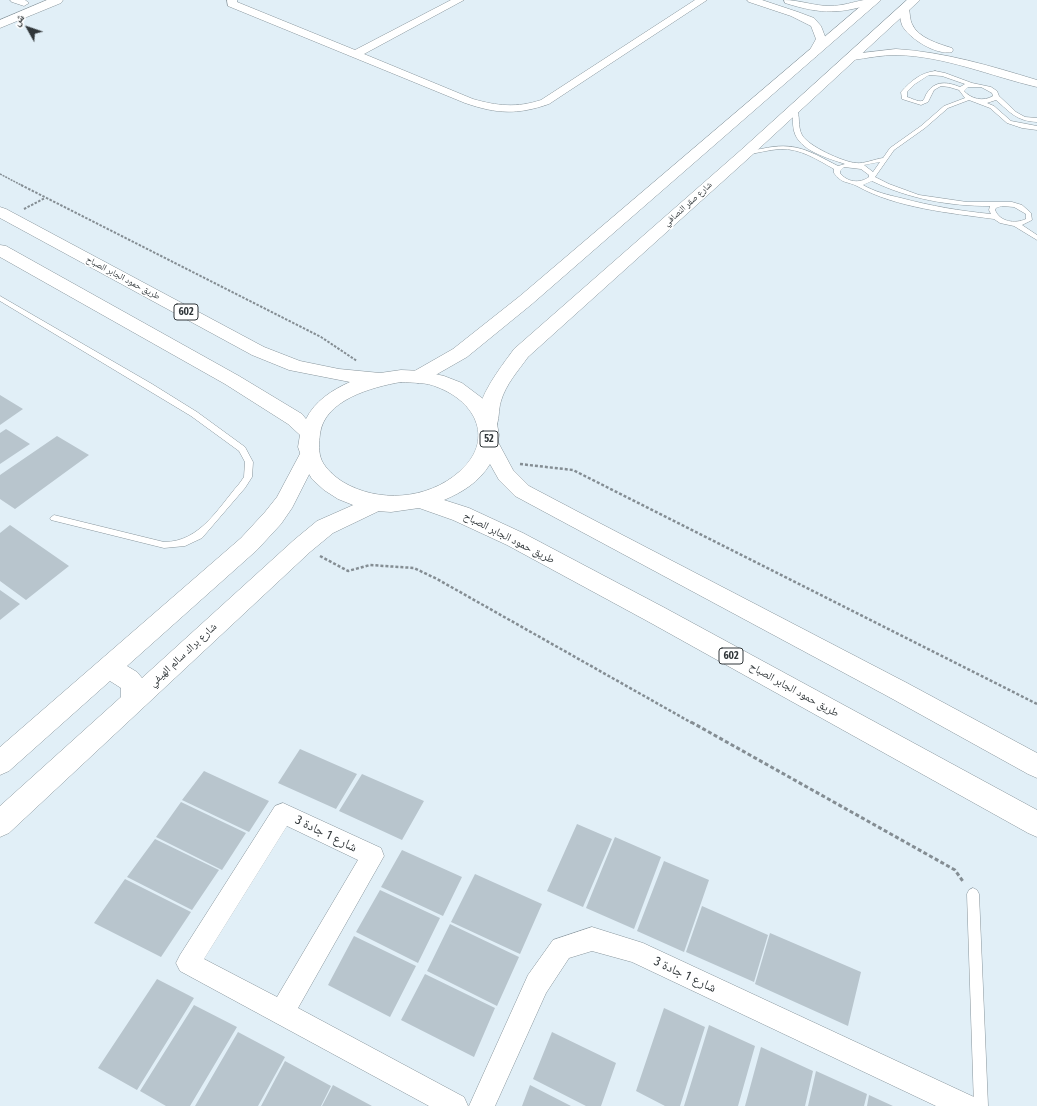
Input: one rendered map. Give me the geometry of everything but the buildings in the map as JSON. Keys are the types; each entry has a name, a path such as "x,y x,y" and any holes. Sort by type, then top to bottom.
{"main road":[{"path":"0,24 57,0"},
{"path":"418,377 460,353 526,300 875,0"},
{"path":"0,14 24,1"},
{"name":"شارع صقر النصافي","path":"491,442 491,402 498,385 520,353 746,153 909,5"},
{"name":"طريق حمود الجابر الصباح","path":"5,214 258,350 296,366 339,375 384,378"},
{"path":"0,250 232,380 295,419 309,444"},
{"name":"52","path":"0,763 249,544 273,518 285,502 309,444 319,414 335,398 358,386 384,378 401,376 418,377 442,382 464,392 479,406 491,442 481,461 467,478 446,492 420,500 398,503 376,503 344,494 321,477 309,444"},
{"path":"491,442 506,475 522,491 585,526 898,690 1037,766"},
{"name":"طريق حمود الجابر الصباح","path":"420,500 461,514 522,543 1037,824"},
{"name":"شارع براك سالم الهيفي","path":"0,824 302,546 326,527 376,503"},
{"path":"106,670 124,677 133,684 135,690 133,701"}],"street":[{"path":"232,0 232,4 483,106 498,110 529,108 545,102 702,0"},
{"path":"356,54 459,0"},
{"path":"752,0 796,15 814,23 829,23 838,18 830,11"},
{"path":"784,0 830,11 853,7 875,0"},
{"path":"909,5 906,23 910,30 930,44"},
{"path":"812,55 820,39 818,29 814,23"},
{"path":"912,53 908,50 907,46 922,42 1037,76"},
{"path":"853,57 894,52 940,57 1037,84"},
{"name":"شارع 1 جادة 3","path":"281,1014 373,856 282,813 188,963 281,1014 455,1106"},
{"name":"شارع 1 جادة 3","path":"482,1106 537,984 561,948 592,939 635,951 965,1106"}],"lane":[{"path":"1037,120 1017,117 996,97 995,92 988,87 972,85 939,73 932,72 921,75 913,81 904,92 904,98 921,103 926,101 928,94 938,84 942,83 961,90 969,98 980,101 992,107 1009,122 1037,128"},
{"path":"949,105 951,100 961,90 972,85"},
{"path":"980,101 990,100 996,97"},
{"path":"857,183 867,182 876,173 892,149 923,127 949,105 969,98"},
{"path":"794,109 796,114 795,123 798,134 811,147 867,169 872,174 872,177 894,189 927,198 971,204 1001,204 1018,206 1027,211 1030,217 1037,223"},
{"path":"746,153 780,146 792,148 838,169 847,165 857,165 885,159"},
{"path":"838,169 837,173 842,179 857,183 864,188 885,196 931,208 996,217 1016,224 1037,238"},
{"path":"996,217 992,210 993,207 1001,204"},
{"path":"1016,224 1025,222 1030,217"},
{"path":"0,298 194,414 242,449 249,462 248,476 242,486 202,532 193,539 181,544 164,545 54,518"},
{"path":"973,894 981,1106"}],"path":[{"path":"0,174 321,337 384,378"},
{"path":"5,214 45,198"},
{"path":"491,442 573,470 1037,704"},
{"path":"302,546 348,571 370,565 414,568 437,579 955,870 973,894"}]}
